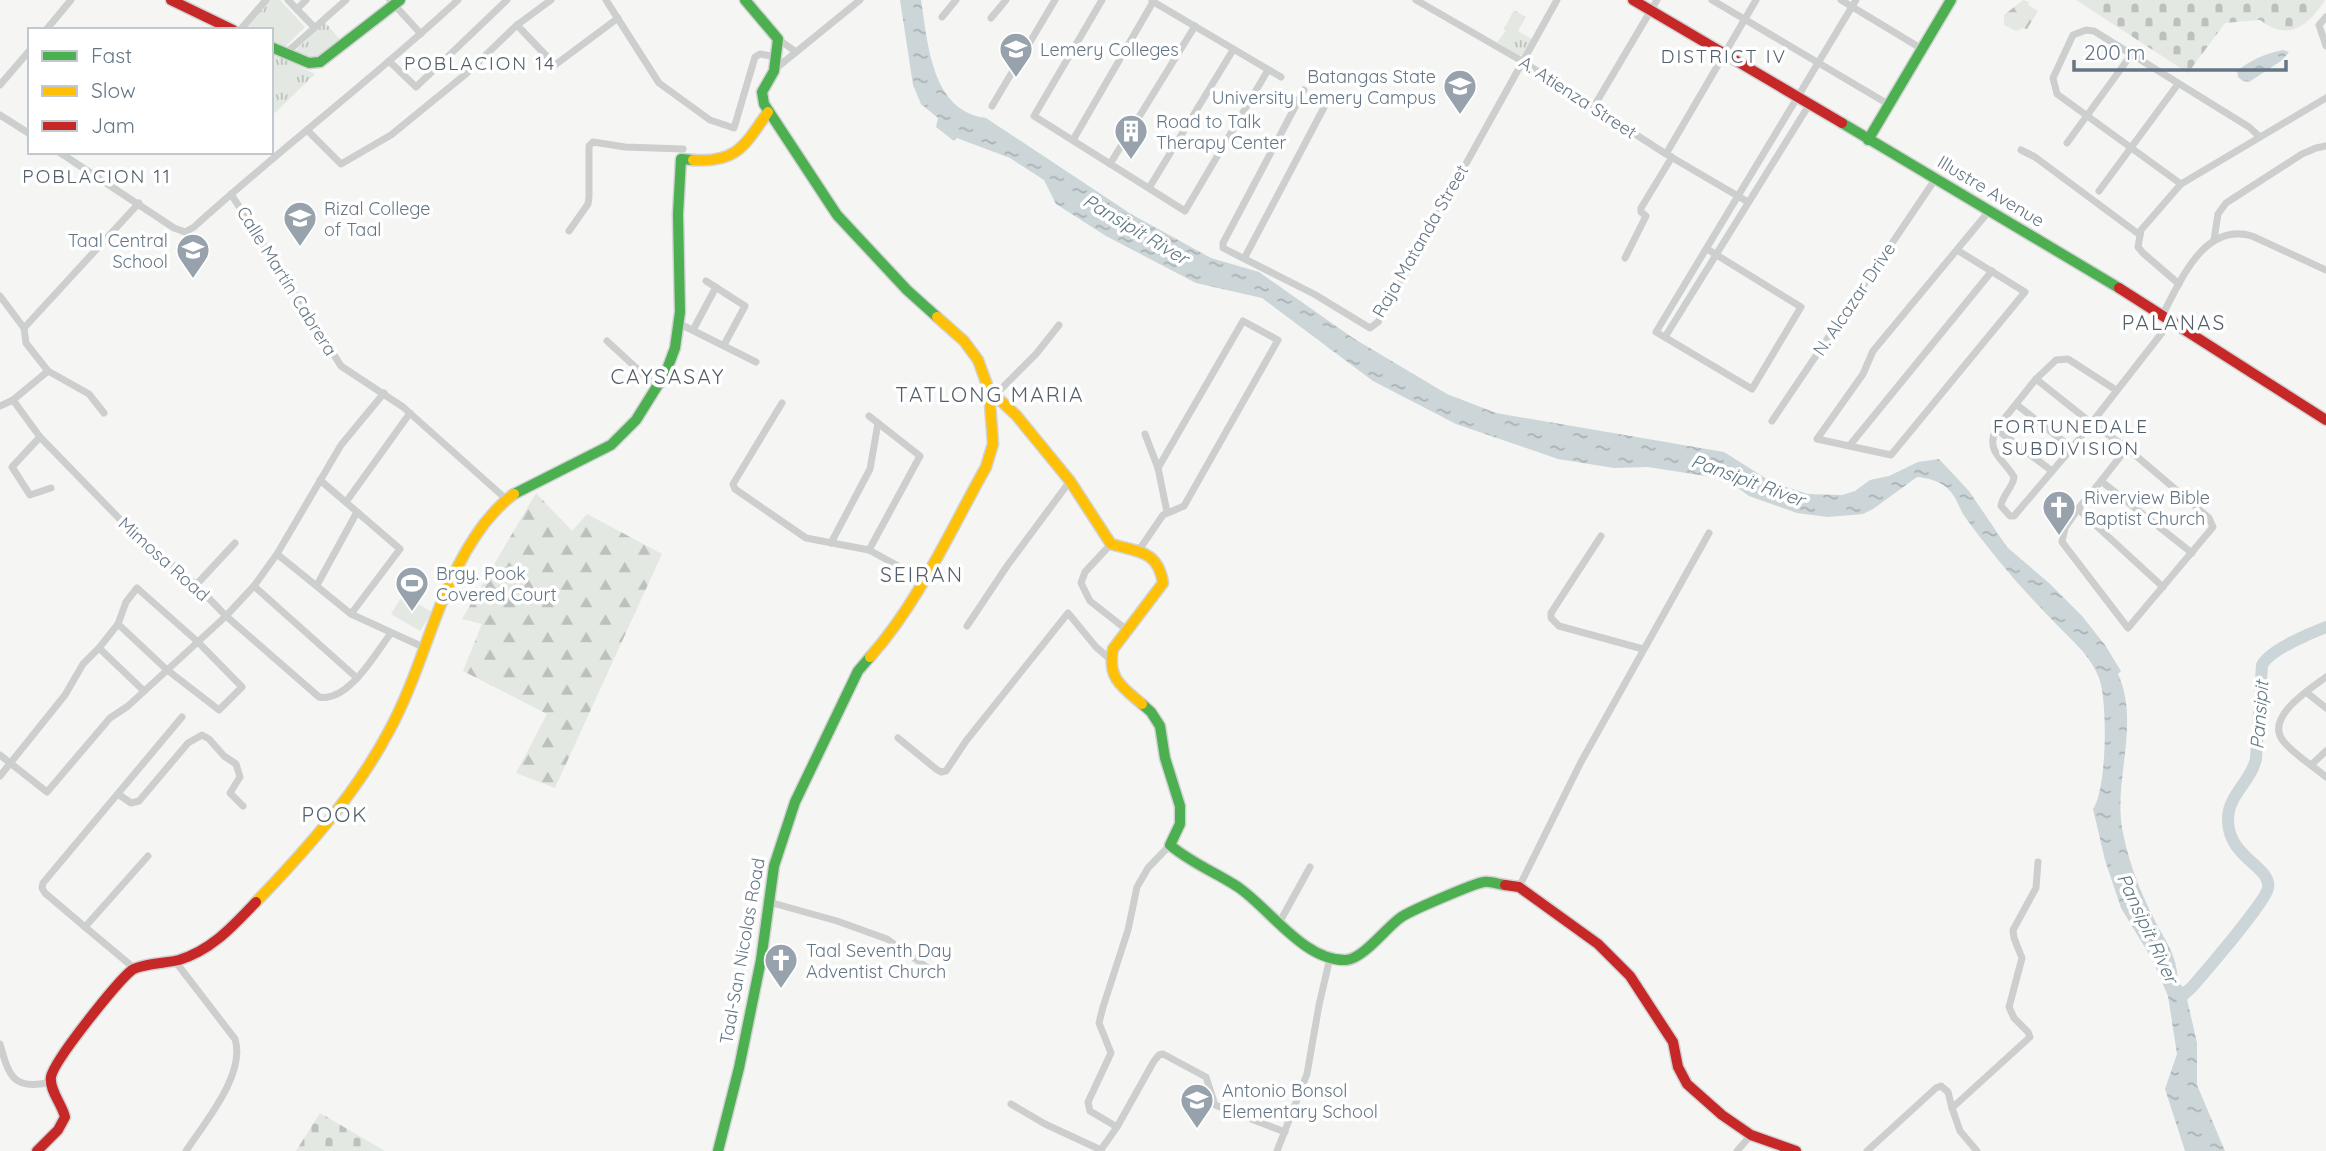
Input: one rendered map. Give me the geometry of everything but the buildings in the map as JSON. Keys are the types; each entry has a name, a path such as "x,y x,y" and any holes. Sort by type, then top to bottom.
{"street":[{"path":"49,28 71,0"},
{"path":"171,0 229,28"},
{"path":"189,8 198,0"},
{"path":"242,28 266,0"},
{"path":"288,0 314,27"},
{"path":"297,9 306,0"},
{"path":"286,53 346,0"},
{"path":"62,154 139,203 174,229 185,232 458,0"},
{"path":"389,61 416,87 507,0"},
{"path":"307,130 341,164 391,135 467,73 517,25 551,0"},
{"path":"606,0 659,83 710,120 734,128 755,57 760,54 776,57"},
{"path":"746,0 778,39 796,52"},
{"path":"860,0 774,71 762,92 768,112 837,215 907,290 964,341 978,360 992,392 1016,415 1070,481 1111,544 1139,550 1158,564 1163,583 1112,651 1110,659 1116,681 1153,713 1159,723 1165,758 1181,814 1180,826 1170,845 1148,869 1138,887 1128,930 1099,1023 1111,1053 1088,1107 1117,1128"},
{"path":"942,17 956,0"},
{"path":"991,18 1006,0"},
{"path":"992,106 1055,0"},
{"path":"1102,0 1034,116 1185,211 1268,70"},
{"name":"A. Atienza Street","path":"1416,0 1522,61 1669,156 1748,202"},
{"name":"Raja Matanda Street","path":"1304,90 1223,243 1223,248 1314,294 1370,328 1378,322 1557,0"},
{"name":"Illustre Avenue","path":"1633,0 2167,317 2326,420"},
{"path":"1593,108 1657,0"},
{"path":"1712,0 1888,104"},
{"path":"1625,258 1646,216 1641,208 1756,0"},
{"path":"1841,0 1854,4 1922,49"},
{"path":"1868,140 1951,0"},
{"path":"1073,140 1152,1 1280,77"},
{"path":"273,48 309,64 320,62 395,2 421,34"},
{"path":"1707,249 1801,307 1752,389 1656,332 1854,4"},
{"path":"2326,17 2319,25 2326,46"},
{"path":"517,25 555,65 618,18"},
{"path":"1110,164 1195,26"},
{"path":"2181,184 2062,99 2053,87 2053,78 2073,35 2086,30 2094,31 2249,127 2260,137"},
{"path":"774,71 778,39"},
{"path":"1149,188 1233,50"},
{"path":"0,85 28,52"},
{"path":"2067,143 2131,55"},
{"path":"2099,191 2178,84"},
{"path":"1245,257 1330,96"},
{"path":"2179,284 2138,247 2141,230 2181,184 2326,98"},
{"path":"1665,337 1809,105"},
{"path":"569,231 588,204 589,146 593,142 625,147 683,150 715,162 740,151 768,112"},
{"path":"0,115 28,133"},
{"path":"2214,240 2218,214 2226,203 2302,154 2326,146"},
{"path":"37,1151 58,1129 65,1116 51,1082 54,1070 134,968 175,961 198,953 221,938 294,863 328,823 366,771 403,703 460,556 506,499 551,474 584,460 623,435 658,388 671,362 677,337 681,279 678,219 683,150"},
{"path":"2021,150 2035,157 2140,235"},
{"name":"N. Alcazar Drive","path":"1772,421 1936,178"},
{"name":"Calle Martín Cabrera","path":"231,194 341,366 410,413 506,499"},
{"path":"24,328 139,203"},
{"path":"1957,250 2025,292 1891,455 1817,439 1863,373 1873,351 1989,211"},
{"path":"2116,390 2068,359 2062,358 2056,360 2036,379 1996,429 1992,444 1995,453 2014,477 2001,500 2003,511 2010,516 2016,515 2072,448 2116,390 2167,317 2179,284 2192,261 2214,240 2241,232 2326,270"},
{"path":"1850,445 1992,271"},
{"path":"706,281 746,306 724,345"},
{"path":"692,330 716,288"},
{"path":"0,296 24,328 26,343 48,371 89,394 104,413"},
{"path":"1139,550 1167,512 1177,511 1184,506 1278,340 1243,321 1158,468"},
{"path":"678,323 756,362"},
{"path":"992,392 1035,354 1059,325"},
{"path":"607,341 658,388"},
{"path":"0,406 13,400 48,371"},
{"path":"2036,379 2127,448 2209,518 2213,527 2128,628 2062,542 2065,528 2078,509 2127,448"},
{"name":"Taal-San Nicolas Road","path":"718,1151 755,987 775,859 795,802 858,671 886,639 986,467 993,444 992,392"},
{"path":"0,755 47,792 110,718 128,706 198,642 254,586 277,554 341,444 384,393"},
{"name":"Mimosa Road","path":"13,400 40,437 145,545 197,585 226,616 319,696 332,697 340,694 357,678"},
{"path":"782,402 733,484 735,489 806,538 869,550 922,579"},
{"path":"2017,405 2072,448"},
{"path":"346,502 410,413"},
{"path":"869,416 920,456 869,550"},
{"path":"831,543 870,469 878,423"},
{"path":"1996,429 2052,471"},
{"path":"1145,434 1158,468 1167,512"},
{"path":"40,437 12,467 30,495 51,488"},
{"path":"320,480 400,548 351,614"},
{"path":"967,626 1007,566 1070,481"},
{"path":"2101,481 2192,553"},
{"path":"2078,509 2163,587"},
{"path":"317,584 357,512"},
{"path":"1519,887 1581,762 1709,533"},
{"path":"1601,536 1551,613 1552,618 1559,626 1643,649"},
{"path":"197,585 235,543"},
{"path":"1111,544 1085,572 1081,583 1090,601 1127,630"},
{"path":"277,554 351,614 423,647"},
{"path":"254,586 357,678 391,633"},
{"path":"0,776 65,695 83,664 118,624 126,602 137,588 198,642 242,687 219,710 166,669 118,624"},
{"path":"898,738 936,769 946,771 966,741 1068,613 1096,647 1110,659"},
{"path":"99,648 144,691"},
{"path":"2326,677 2282,715 2279,723 2282,741 2326,777"},
{"path":"2306,692 2326,708"},
{"path":"134,968 42,888 43,883 182,717"},
{"path":"118,794 131,803 136,803 188,743 202,735 238,767 240,776 230,793 243,806"},
{"path":"2311,765 2326,751"},
{"path":"1170,845 1186,859 1237,887 1289,935 1330,958 1349,960 1359,955 1402,916 1484,882 1519,887 1598,944 1630,976 1673,1042 1678,1067 1687,1084 1722,1115 1751,1135 1796,1151"},
{"path":"85,927 148,856"},
{"path":"1952,1108 2030,1037 2014,1018 2009,1007 2022,958 2013,930 2036,888 2038,862"},
{"path":"1278,925 1310,867"},
{"path":"769,902 837,921 887,939 931,970"},
{"path":"1277,1151 1307,1074 1330,958"},
{"path":"175,961 235,1039 238,1048 235,1071 186,1151"},
{"path":"0,1044 6,1067 14,1079 27,1086 51,1082"},
{"path":"1011,1104 1045,1124 1100,1150 1117,1128 1154,1061 1163,1054 1206,1077 1215,1105 1285,1132"},
{"path":"1867,1151 1941,1086 1948,1092 1960,1131 1977,1151"},
{"path":"1737,1151 1751,1135"}],"green space":[{"path":"270,0 280,0 305,27 283,49 273,45 273,28 244,28"},
{"path":"2023,0 2038,11 2027,29 2016,31 2004,25 2004,15"},
{"path":"2076,0 2325,0 2305,24 2289,30 2270,27 2260,20 2225,23 2188,73"},
{"path":"284,10 296,22 276,44 273,42 273,28 268,28"},
{"path":"1514,10 1526,17 1518,31 1532,39 1520,56 1497,42 1506,31 1504,29"},
{"path":"325,22 342,42 314,59 294,52"},
{"path":"273,54 315,74 275,113 273,112"},
{"path":"536,493 572,531 587,514 662,554 555,788 516,773 547,714 463,671 482,624 462,619"},
{"name":"Brgy. Pook Covered Court","path":"403,595 432,612 420,631 391,614"},
{"path":"320,1113 385,1151 296,1151"}],"water":[{"name":"Pansipit River","path":"900,0 921,0 930,54 943,89 954,103 968,113 986,118 1131,214 1211,258 1259,272 1353,338 1447,394 1496,413 1724,452 1773,483 1808,494 1842,495 1855,491 1870,480 1889,476 1918,462 1939,459 1969,491 2007,547 2082,616 2121,671 2118,674 2127,713 2121,793 2123,833 2140,887 2173,956 2178,982 2193,993 2187,999 2197,1043 2197,1085 2225,1151 2185,1151 2165,1089 2177,1054 2168,996 2152,959 2121,908 2105,860 2093,809 2101,783 2105,745 2104,705 2099,678 2082,651 1990,550 1947,488 1935,481 1917,477 1863,514 1828,517 1797,513 1749,496 1731,483 1718,478 1648,467 1614,468 1558,459 1456,424 1373,381 1262,298 1196,283 1106,236 1056,204 1044,180 1010,158 957,138 954,141 936,127 938,118 921,104 913,85"},
{"path":"2283,50 2289,52 2281,61 2249,82 2238,77 2237,71 2248,63"}],"waterway":[{"name":"Pansipit","path":"2181,997 2234,937 2268,888 2263,873 2234,842 2229,831 2228,817 2232,802 2256,759 2262,665 2282,648 2326,627"}],"traffic: fast":[{"path":"273,48 309,63 320,62 400,0"},
{"path":"745,0 778,39 774,71 762,92 764,104 837,215 907,290 937,317"},
{"path":"1868,140 1951,0"},
{"path":"1842,123 2119,288"},
{"path":"514,494 611,445 636,420 666,372 675,348 680,312 678,214 681,159 693,160"},
{"path":"718,1151 739,1068 761,960 774,866 795,802 858,671 870,657"},
{"path":"1142,704 1160,726 1165,758 1180,806 1180,824 1170,845 1238,887 1288,932 1316,952 1331,958 1353,958 1367,949 1400,918 1415,910 1484,882 1505,885"}],"traffic: slow":[{"path":"693,160 720,158 738,150 768,112"},
{"path":"937,317 964,341 978,360 989,390 1016,415 1070,481 1111,544 1145,554 1157,564 1163,583 1113,649 1114,675 1142,704"},
{"path":"870,657 888,636 919,590 986,467 993,444 989,390"},
{"path":"256,902 328,821 376,755 402,705 443,599 468,548 484,524 514,494"}],"traffic: jam":[{"path":"171,0 229,28"},
{"path":"1633,0 1842,123"},
{"path":"2119,288 2326,420"},
{"path":"1505,885 1519,887 1598,944 1630,976 1673,1042 1678,1067 1687,1084 1722,1115 1751,1135 1796,1151"},
{"path":"37,1151 58,1130 65,1117 52,1087 51,1077 55,1068 87,1021 114,989 136,968 179,960 202,950 221,936 256,902"}],"place":[{"name":"Lemery Colleges","path":"1016,79"},
{"name":"Batangas State University Lemery Campus","path":"1460,116"},
{"name":"Road to Talk Therapy Center","path":"1131,161"},
{"name":"Rizal College of Taal","path":"300,248"},
{"name":"Taal Central School","path":"193,280"},
{"name":"Riverview Bible Baptist Church","path":"2059,537"},
{"name":"Brgy. Pook Covered Court","path":"412,613"},
{"name":"Taal Seventh Day Adventist Church","path":"781,990"},
{"name":"Antonio Bonsol Elementary School","path":"1197,1130"}],"district":[{"name":"DISTRICT IV","path":"1724,56"},
{"name":"POBLACION 14","path":"480,63"},
{"name":"POBLACION 11","path":"97,176"},
{"name":"PALANAS","path":"2174,322"},
{"name":"CAYSASAY","path":"668,376"},
{"name":"TATLONG MARIA","path":"990,394"},
{"name":"FORTUNEDALE SUBDIVISION","path":"2071,437"},
{"name":"SEIRAN","path":"922,574"},
{"name":"POOK","path":"335,814"}]}
